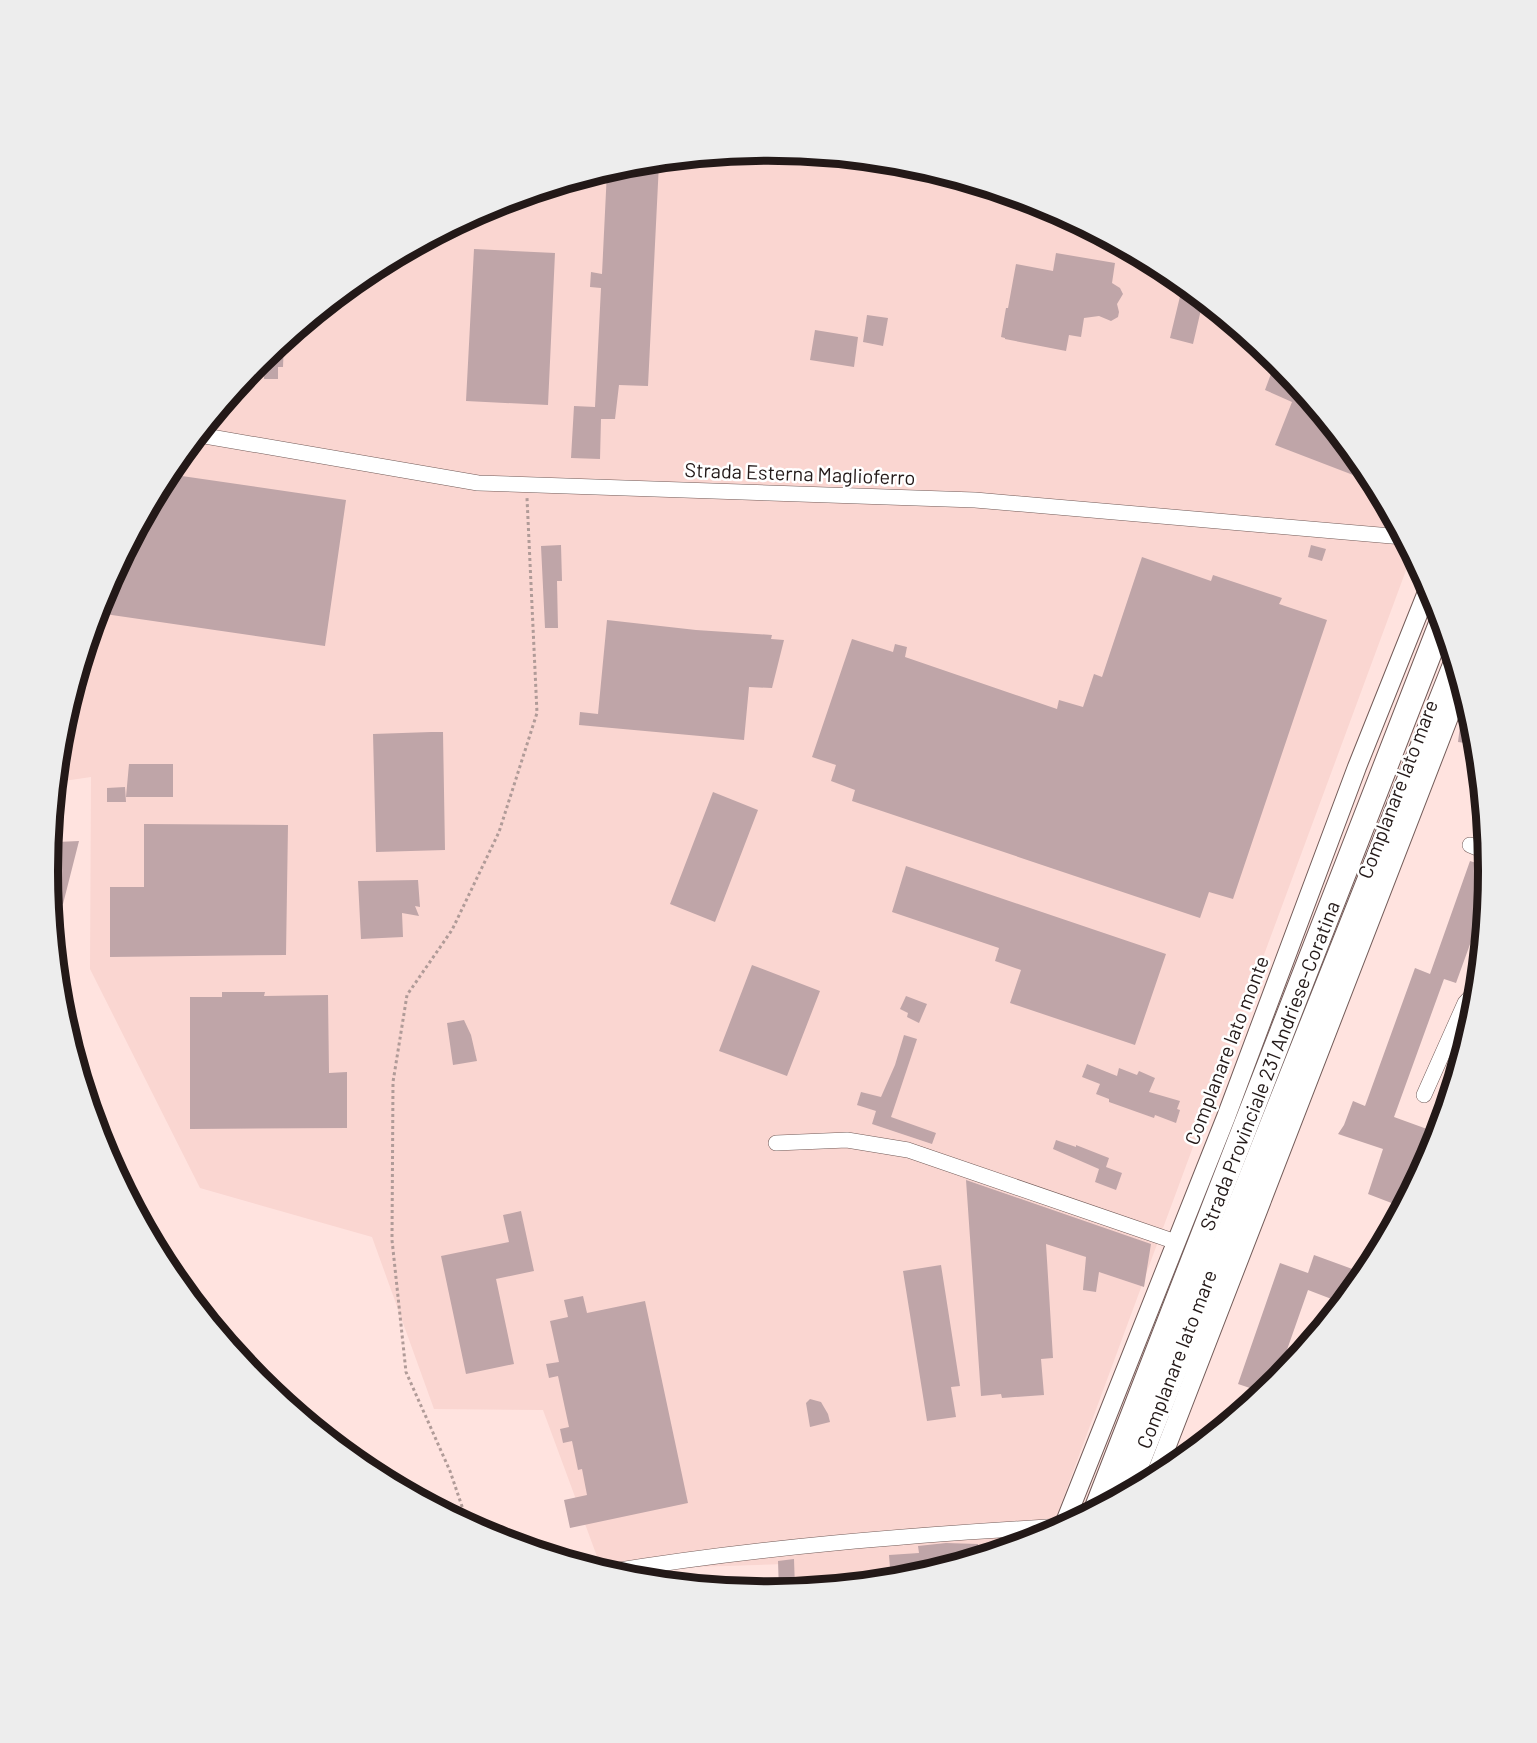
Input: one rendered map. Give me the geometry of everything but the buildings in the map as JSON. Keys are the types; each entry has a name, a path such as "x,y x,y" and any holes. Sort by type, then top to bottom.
{"highway":[{"name":"Strada Provinciale 231 Andriese-Coratina","path":"1100,1499 1437,633"},
{"name":"Strada Provinciale 231 Andriese-Coratina","path":"1130,1483 1451,676"}],"street":[{"name":"Strada Esterna Maglioferro","path":"207,436 478,483 975,500 1394,536"},
{"name":"Complanare lato monte","path":"1067,1515 1230,1106 1357,766 1424,601"},
{"name":"Complanare lato mare","path":"1160,1464 1456,698"},
{"path":"1470,845 1477,848"},
{"path":"1424,1095 1466,1002"},
{"path":"776,1143 847,1140 908,1150 1176,1242"},
{"path":"631,1568 920,1535 1039,1528"}],"path":[{"path":"464,1512 450,1471 406,1372 392,1240 393,1082 407,995 452,930 499,832 537,713 526,484"}],"shaded area":[{"path":"768,161 861,168 907,175 997,199 1083,235 1163,281 1201,308 1271,369 1332,439 1359,477 1408,564 1055,1520 997,1544 907,1568 861,1575 786,1581 785,1564 636,1569 598,1560 543,1410 434,1409 372,1237 200,1188 90,969 91,777 65,781 72,733 96,643 132,557 154,516 205,439 235,403 266,369 336,308 374,281 414,257 454,235 540,199 630,175 722,163"}]}
